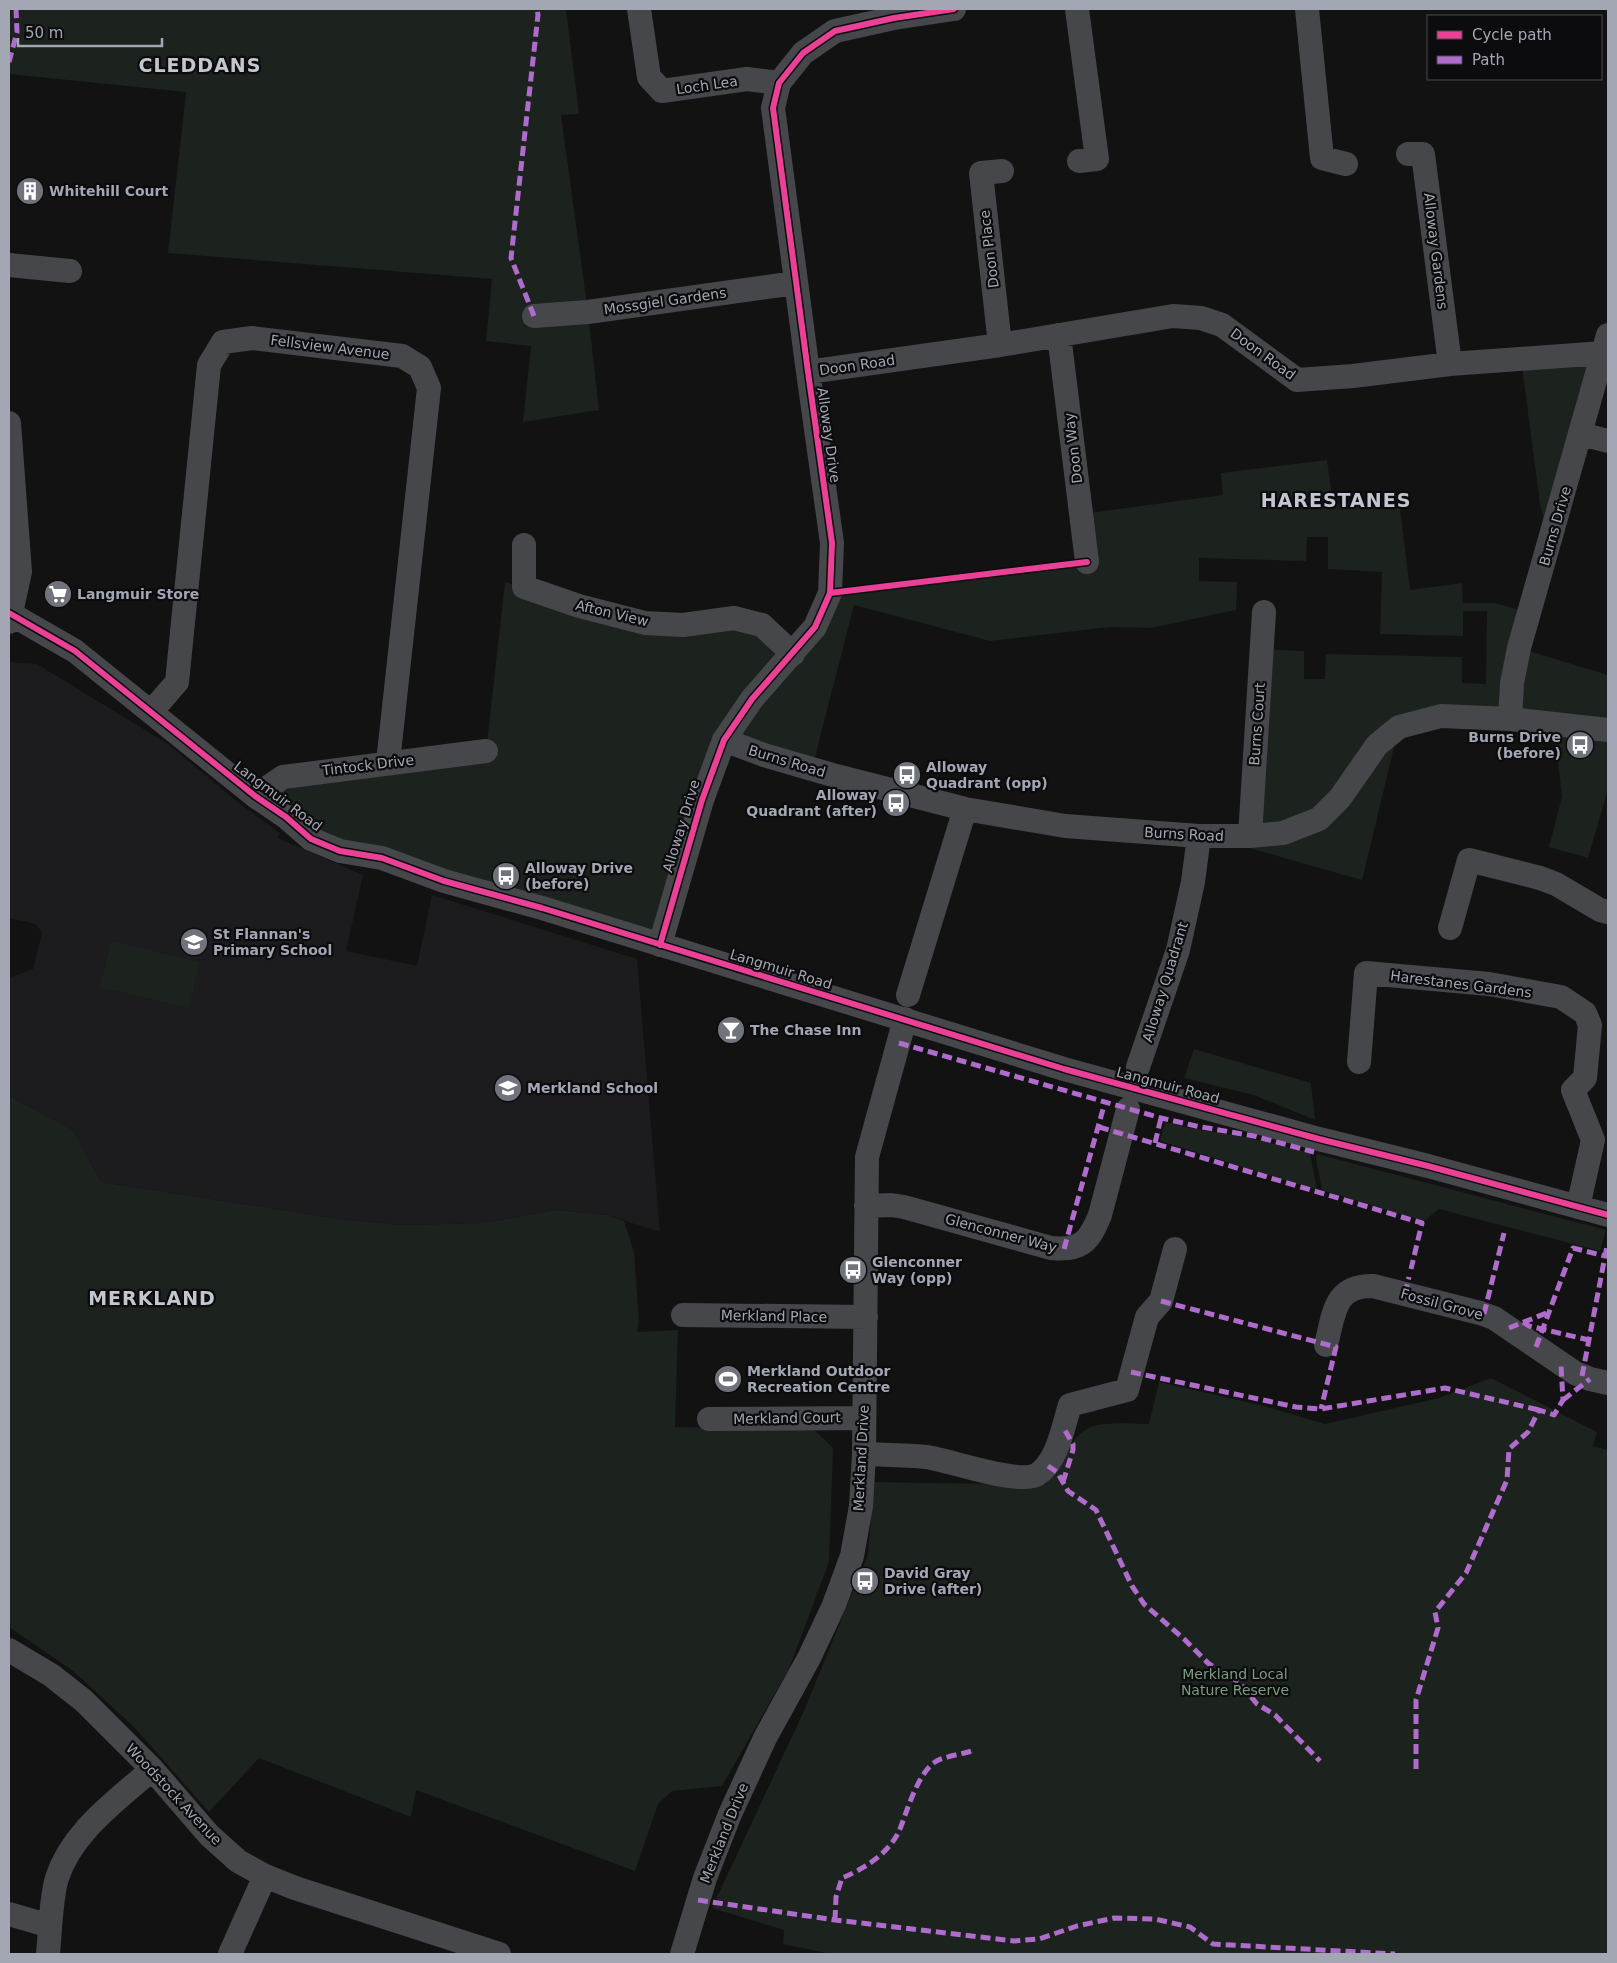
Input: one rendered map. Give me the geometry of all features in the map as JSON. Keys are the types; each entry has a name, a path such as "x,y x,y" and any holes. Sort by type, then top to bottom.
{"street":[{"name":"Loch Lea","path":"639,9 649,77 662,90 747,79 779,83"},
{"name":"Alloway Drive","path":"660,945 702,800 724,740 752,699 815,627 830,593 832,543 773,108 779,83 802,53 835,31 894,18 954,9"},
{"path":"1077,9 1097,159 1079,161"},
{"path":"1306,9 1322,158 1346,164"},
{"name":"Alloway Gardens","path":"1408,154 1423,154 1450,364"},
{"name":"Doon Place","path":"1000,345 981,173 1002,171"},
{"path":"9,265 70,272"},
{"name":"Mossgiel Gardens","path":"534,316 588,312 796,283"},
{"name":"Doon Road","path":"808,372 1000,345 1172,316 1201,318 1222,325 1297,380 1450,364 1606,344"},
{"name":"Doon Way","path":"1060,335 1087,562"},
{"name":"Fellsview Avenue","path":"151,712 177,682 209,365 223,342 252,338 402,356 420,368 429,388 388,762"},
{"name":"Burns Drive","path":"1510,720 1512,682 1519,648 1606,344"},
{"path":"9,423 20,572 9,616"},
{"path":"1581,434 1608,442"},
{"name":"Afton View","path":"524,545 524,587 579,606 645,622 683,625 734,618 762,625 793,654"},
{"name":"Burns Court","path":"1250,836 1264,612"},
{"name":"Langmuir Road","path":"9,616 75,651 255,796 286,817 311,838 340,851 382,858 444,881 542,908 1072,1071 1319,1139 1428,1166 1608,1215"},
{"name":"Burns Road","path":"724,740 783,761 965,809 1065,826 1199,836 1250,836 1283,833 1319,819 1340,798 1377,744 1399,727 1441,716 1510,720 1608,730"},
{"name":"Tintock Drive","path":"255,796 283,776 486,751"},
{"path":"908,995 965,809"},
{"name":"Alloway Quadrant","path":"1138,1067 1178,950 1193,882 1199,836"},
{"path":"1450,928 1469,860 1556,884 1600,910 1608,912"},
{"name":"Harestanes Gardens","path":"1359,1062 1366,973 1489,984 1561,997 1574,1004 1585,1013 1590,1025 1586,1078 1573,1090 1594,1140 1578,1207"},
{"name":"Merkland Drive","path":"682,1954 705,1878 743,1783 765,1738 809,1658 834,1604 852,1556 861,1506 864,1454 867,1157 906,1019"},
{"name":"Glenconner Way","path":"866,1206 891,1205 904,1207 1051,1248 1071,1249 1090,1238 1100,1215 1128,1109"},
{"path":"864,1454 926,1458 1021,1478 1037,1475 1048,1466 1070,1405 1127,1390 1147,1317 1161,1301 1175,1249"},
{"name":"Fossil Grove","path":"1326,1344 1337,1305 1342,1295 1351,1289 1373,1286 1494,1318 1575,1373 1608,1383"},
{"name":"Merkland Place","path":"683,1315 866,1317"},
{"name":"Merkland Court","path":"709,1419 864,1418"},
{"name":"Woodstock Avenue","path":"9,1650 51,1675 84,1701 152,1769 208,1835 238,1861 265,1876 449,1946 500,1954"},
{"path":"48,1954 56,1879 65,1857 90,1824 152,1769"},
{"path":"230,1954 265,1876"},
{"path":"9,1914 50,1926"}],"shaded area":[{"name":"St Flannan's Primary School","path":"9,662 37,664 168,744 240,804 280,833 278,838 363,875 346,951 417,966 432,895 637,959 660,1232 607,1215 555,1210 485,1223 401,1225 339,1219 101,1182 73,1130 9,1096 9,978 33,969 42,933 36,924 9,918"}],"green space":[{"path":"9,9 566,9 579,114 561,115 588,312 599,410 523,422 531,346 486,341 492,279 168,253 186,92 9,74"},
{"path":"1603,353 1550,544 1540,504 1521,359"},
{"path":"1327,460 1333,504 1399,500 1410,590 1462,583 1463,603 1495,603 1529,613 1519,648 1608,675 1608,789 1588,858 1549,847 1562,797 1557,752 1549,724 1399,727 1362,880 1249,848 1262,649 1304,651 1304,679 1325,679 1326,654 1462,657 1462,683 1486,684 1487,611 1463,611 1463,636 1380,634 1382,572 1328,569 1328,537 1307,537 1306,561 1199,558 1199,581 1237,582 1236,610 1151,628 1110,627 990,641 854,605 812,769 724,740 660,945 444,881 286,817 268,786 486,751 505,582 645,623 734,618 793,654 830,593 1087,562 1081,514 1223,495 1221,473"},
{"path":"111,941 200,962 189,1008 100,987"},
{"path":"1194,1049 1311,1083 1315,1120 1254,1095 1184,1078"},
{"path":"9,1096 73,1130 101,1182 339,1219 401,1225 485,1223 555,1210 607,1215 624,1221 634,1252 639,1321 637,1332 678,1330 675,1427 765,1429 810,1426 833,1448 829,1562 789,1669 722,1786 672,1791 658,1804 635,1871 416,1790 411,1817 259,1758 209,1812 135,1728 73,1671 9,1627"},
{"path":"1165,1122 1250,1138 1310,1153 1317,1190 1160,1141"},
{"path":"1317,1154 1606,1230 1600,1251 1439,1209 1424,1221 1322,1190 1316,1158"},
{"name":"Merkland Local Nature Reserve","path":"1491,1378 1597,1432 1593,1446 1608,1450 1608,1954 831,1954 783,1944 784,1930 712,1908 803,1713 868,1555 874,1482 1045,1485 1072,1442 1086,1429 1106,1424 1149,1424 1159,1382 1264,1406 1325,1424 1439,1398"}],"marked path":[{"path":"9,62 17,32 16,9"},
{"path":"534,316 511,258 538,15 537,9"},
{"path":"899,1043 1161,1118 1254,1136 1314,1152"},
{"path":"1064,1249 1105,1102"},
{"path":"1155,1143 1161,1118"},
{"path":"1099,1127 1422,1223 1411,1269"},
{"path":"1484,1314 1504,1233"},
{"path":"1582,1376 1607,1246"},
{"path":"1536,1347 1573,1248 1605,1256"},
{"path":"1405,1294 1409,1277"},
{"path":"1161,1301 1336,1347 1321,1409"},
{"path":"1509,1328 1549,1312"},
{"path":"1523,1322 1529,1326 1589,1340"},
{"path":"1416,1769 1416,1700 1438,1628 1435,1612 1466,1573 1507,1480 1509,1449 1528,1432 1539,1410 1554,1415 1563,1400 1561,1365"},
{"path":"1131,1372 1296,1407 1321,1409 1445,1388 1539,1410"},
{"path":"1563,1400 1590,1379"},
{"path":"1063,1427 1073,1444 1073,1450 1063,1482"},
{"path":"1048,1466 1057,1472 1068,1491 1096,1510 1132,1586 1144,1604 1209,1664 1239,1682 1257,1704 1275,1715 1320,1761"},
{"path":"835,1920 836,1897 842,1878 867,1865 890,1846 896,1838 918,1783 929,1767 942,1759 972,1751"},
{"path":"698,1900 835,1920 1014,1941 1039,1939 1077,1926 1114,1918 1155,1919 1190,1927 1213,1944 1395,1954"}],"cycle path":[{"path":"660,945 702,800 724,740 752,699 815,627 830,593 832,543 773,108 779,83 803,53 835,31 894,18 954,9"},
{"path":"830,593 1087,562"},
{"path":"9,613 75,651 255,796 286,817 311,839 340,851 382,858 444,881 542,908 1064,1069 1319,1139 1428,1166 1608,1215"}],"place":[{"name":"Whitehill Court","path":"30,191"},
{"name":"Langmuir Store","path":"58,594"},
{"name":"Burns Drive (before)","path":"1580,745"},
{"name":"Alloway Quadrant (opp)","path":"907,775"},
{"name":"Alloway Quadrant (after)","path":"896,803"},
{"name":"Alloway Drive (before)","path":"506,876"},
{"name":"St Flannan's Primary School","path":"194,942"},
{"name":"The Chase Inn","path":"731,1030"},
{"name":"Merkland School","path":"508,1088"},
{"name":"Glenconner Way (opp)","path":"853,1270"},
{"name":"Merkland Outdoor Recreation Centre","path":"728,1379"},
{"name":"David Gray Drive (after)","path":"865,1581"}],"district":[{"name":"CLEDDANS","path":"200,65"},
{"name":"HARESTANES","path":"1336,500"},
{"name":"MERKLAND","path":"152,1298"}]}
